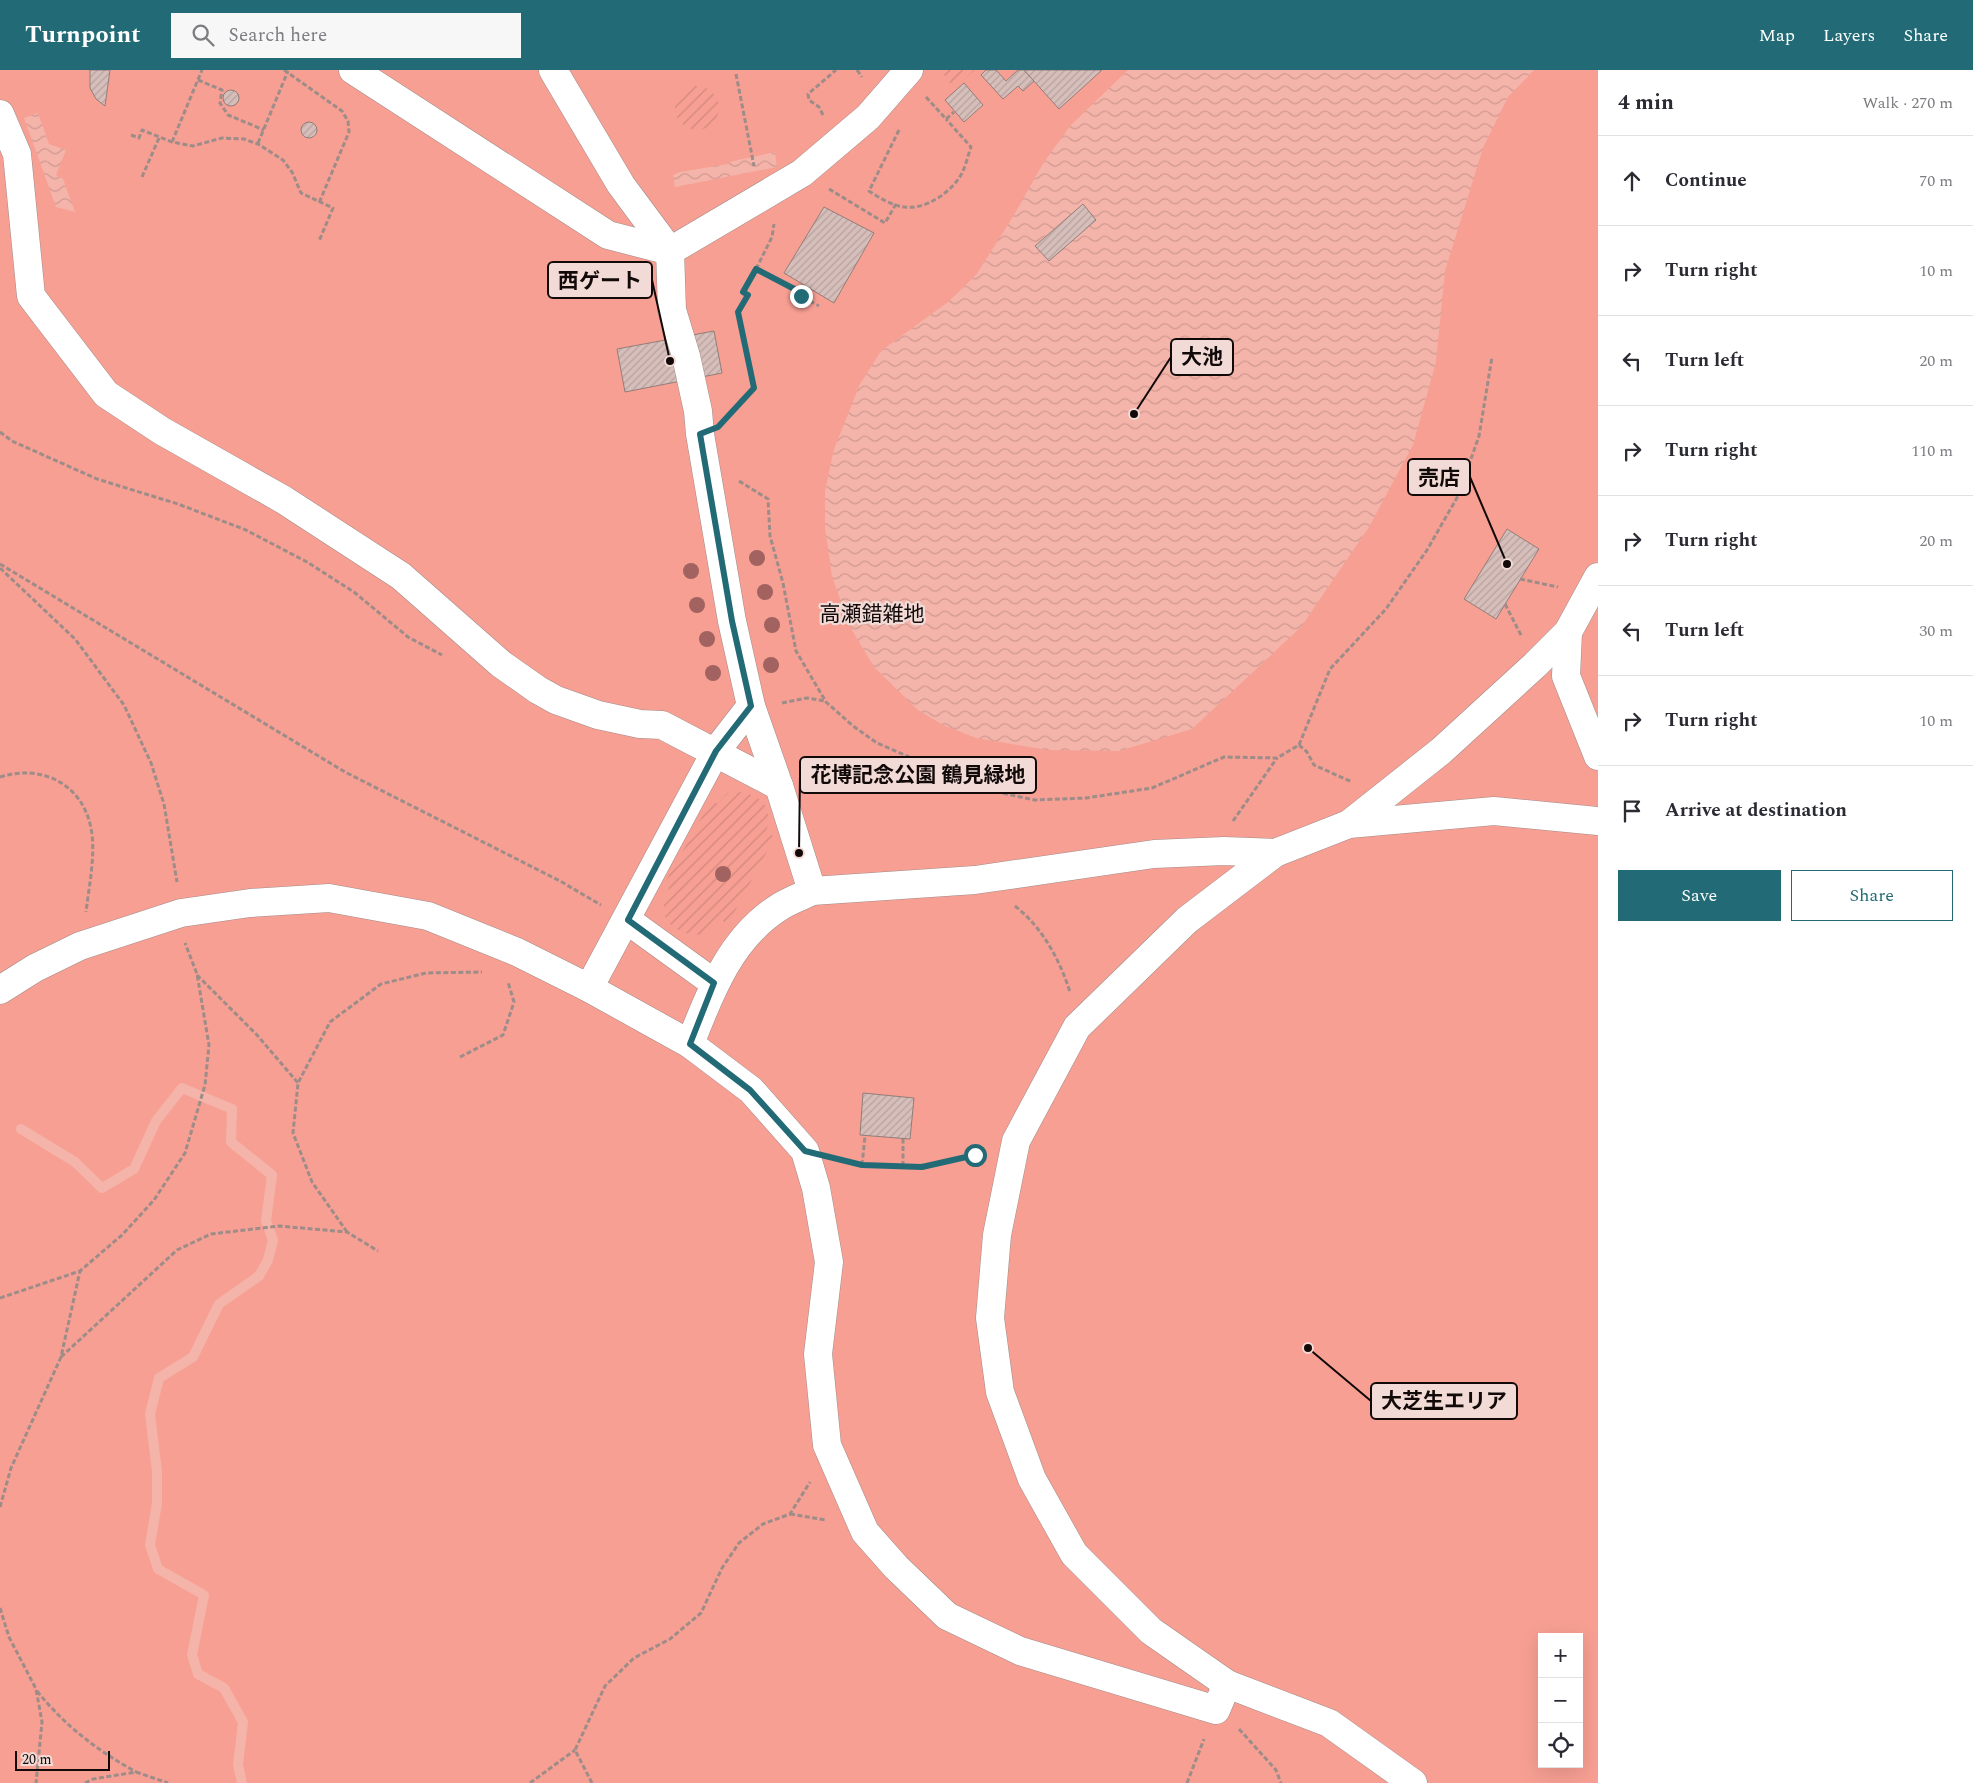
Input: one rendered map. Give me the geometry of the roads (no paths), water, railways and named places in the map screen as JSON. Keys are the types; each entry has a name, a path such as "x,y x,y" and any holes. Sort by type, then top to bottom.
{"street":[{"path":"353,70 608,235 670,251 802,173 842,141 910,70"},
{"path":"553,70 621,185 670,251 672,310 692,384 732,621 751,706 779,786 812,891"},
{"path":"0,114 17,154 31,296 106,394 162,432 284,500 401,576 519,678 556,700 598,715 640,724 662,725 716,751 779,786"},
{"path":"1412,1783 1328,1723 1227,1684 1151,1631 1074,1554 1032,1479 1000,1392 990,1318 997,1235 1016,1141 1077,1027 1187,920 1275,852 1348,824 1441,751 1536,665 1568,632 1593,585"},
{"path":"1568,632 1566,676 1598,756"},
{"path":"589,988 628,920 716,751 751,706"},
{"path":"1348,824 1494,811 1598,821"},
{"path":"690,1044 714,983 746,935 778,908 812,891 975,880 1154,854 1224,851 1275,852"},
{"path":"0,990 34,968 80,946 181,913 250,904 329,898 428,916 517,952 589,988 690,1044 750,1090 805,1151 816,1188 829,1262 818,1354 827,1445 865,1532 896,1567 947,1616 1020,1651 1216,1710 1227,1684"},
{"path":"628,920 714,983"}],"water":[{"path":"1128,70 1534,70 1508,97 1483,148 1445,271 1436,362 1413,445 1369,527 1301,627 1192,729 1119,751 1047,750 976,738 943,725 918,710 874,667 849,625 832,576 825,527 825,491 834,449 860,384 881,351 948,302 976,275 1014,215 1042,165 1070,126"},
{"path":"38,113 49,144 66,150 56,175 63,179 75,212 56,207 24,118"},
{"path":"775,152 777,167 675,187 673,175 680,172 728,164 729,162"}],"waterway":[{"path":"21,1129 75,1162 102,1188 134,1169 156,1121 182,1088 232,1109 231,1142 272,1175 266,1221 273,1240 268,1260 259,1276 219,1304 193,1357 159,1378 150,1414 157,1472 157,1503 150,1545 158,1569 204,1595 192,1655 198,1674 224,1688 243,1722 238,1765 242,1783"}],"place":[{"name":"西ゲート","path":"670,361"},
{"name":"大池","path":"1134,414"},
{"name":"売店","path":"1507,564"},
{"name":"花博記念公園 鶴見緑地","path":"799,853"},
{"name":"大芝生エリア","path":"1308,1348"}],"district":[{"name":"高瀬錯雑地","path":"872,615"}]}
